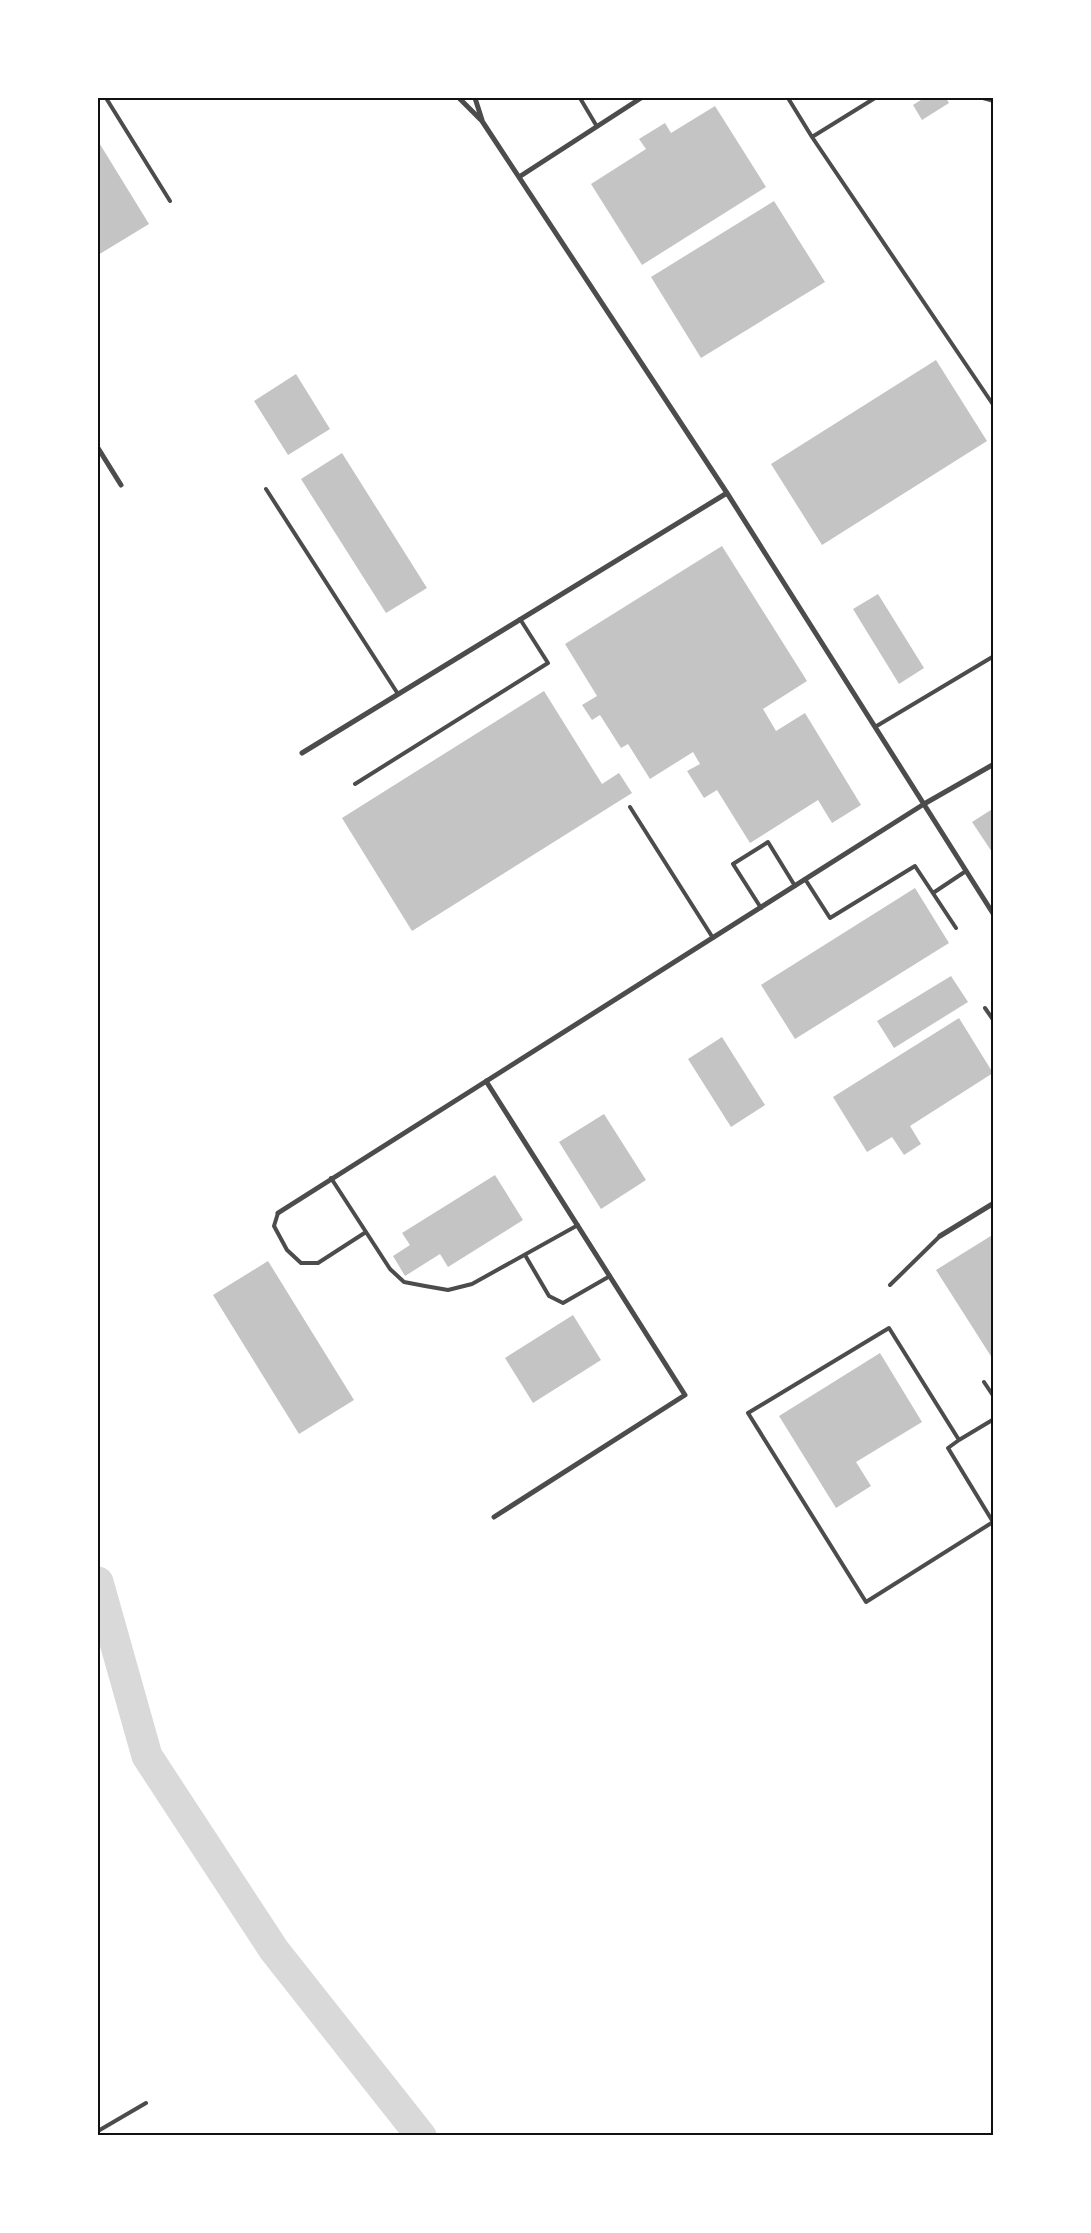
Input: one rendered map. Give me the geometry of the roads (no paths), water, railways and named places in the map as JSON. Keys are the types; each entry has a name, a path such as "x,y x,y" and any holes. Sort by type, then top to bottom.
{"street":[{"path":"459,98 482,121 727,493 994,915"},
{"path":"475,98 482,121"},
{"path":"519,177 641,98"},
{"path":"98,448 121,485"},
{"path":"302,753 727,493"},
{"path":"278,1213 924,804 994,764"},
{"path":"486,1080 685,1395 494,1517"},
{"path":"940,1236 994,1203"}],"lane":[{"path":"106,98 170,200"},
{"path":"580,98 596,126"},
{"path":"788,98 812,137 994,406"},
{"path":"812,137 875,98"},
{"path":"983,98 994,101"},
{"path":"266,489 398,694"},
{"path":"355,784 548,663 520,619"},
{"path":"875,727 994,656"},
{"path":"630,807 712,938"},
{"path":"761,908 733,864 768,842 795,886"},
{"path":"805,879 830,918 916,866 956,928"},
{"path":"933,893 966,871"},
{"path":"985,1008 994,1022"},
{"path":"331,1178 390,1269 404,1282 448,1290 472,1284 578,1226"},
{"path":"278,1213 274,1226 287,1250 301,1264 318,1264 366,1232"},
{"path":"890,1285 940,1236"},
{"path":"525,1255 549,1296 563,1303 610,1276"},
{"path":"959,1440 889,1328 748,1414 866,1602 993,1522 948,1448 994,1420"},
{"path":"984,1382 994,1397"},
{"path":"98,2131 146,2103"}],"waterway":[{"path":"98,1582 147,1756 274,1950 421,2136"}]}
